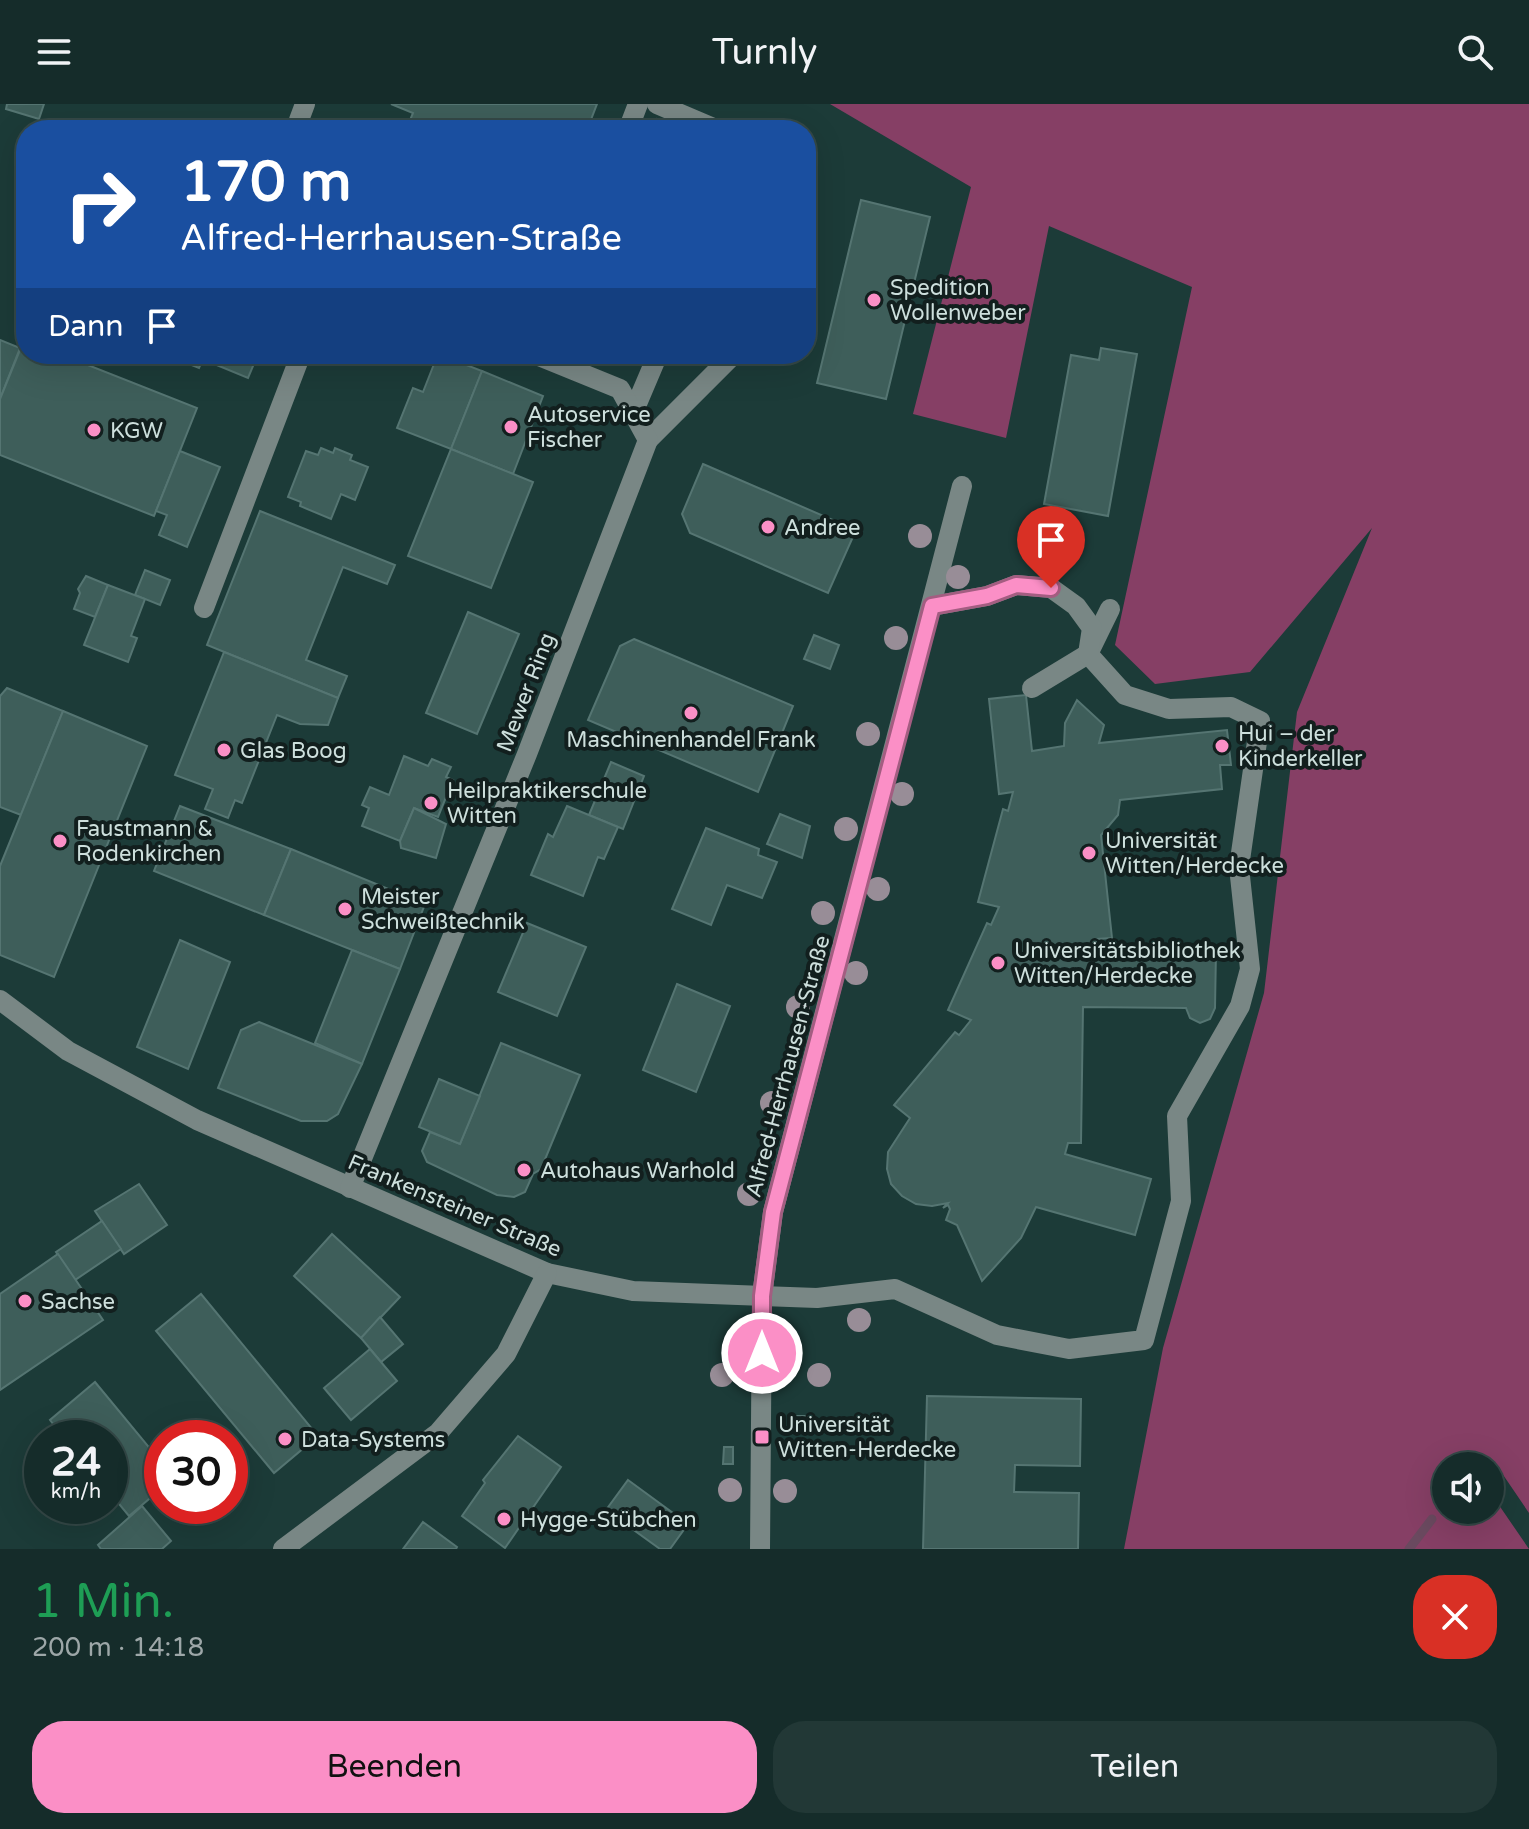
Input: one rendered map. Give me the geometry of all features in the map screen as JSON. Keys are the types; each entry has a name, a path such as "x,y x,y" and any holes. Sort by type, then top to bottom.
{"street":[{"path":"657,104 695,120"},
{"path":"204,608 297,364"},
{"path":"560,364 620,389 648,440 724,364"},
{"path":"633,413 654,364"},
{"name":"Mewer Ring","path":"350,1188 527,754 648,440"},
{"name":"Alfred-Herrhausen-Straße","path":"760,1549 762,1296 773,1212 962,486"},
{"path":"932,606 987,596 1016,585 1051,588 1076,606 1092,628 1088,654"},
{"path":"1032,688 1088,654 1110,609"},
{"name":"Frankensteiner Straße","path":"0,1000 68,1051 197,1120 547,1273 633,1291 817,1298 895,1289 997,1335 1069,1349 1144,1340 1181,1201 1177,1116 1240,1006 1250,969 1239,867 1260,721 1231,707 1169,709 1125,695 1088,654"},
{"path":"283,1549 438,1433 506,1354 547,1273"}],"shaded area":[{"path":"830,104 1529,104 1529,1513 1504,1476 1504,1452 1432,1452 1432,1524 1504,1524 1504,1512 1529,1549 1124,1549 1163,1348 1264,993 1297,712 1372,528 1250,672 1155,684 1115,645 1192,287 1049,226 1006,438 913,414 971,187"}],"building":[{"path":"7,104 44,104 39,119 6,109"},
{"path":"391,104 597,104 591,120 410,120 413,113"},
{"name":"Spedition Wollenweber","path":"861,200 930,217 886,399 817,383"},
{"path":"0,340 16,346 16,358 0,399"},
{"path":"1101,348 1137,354 1108,516 1044,504 1071,355 1099,360"},
{"name":"KGW","path":"16,360 16,364 85,364 197,408 154,516 0,455 0,399"},
{"path":"214,364 254,364 248,378"},
{"path":"434,364 464,364 482,371 451,449 397,428 413,388 423,392"},
{"path":"482,371 543,396 513,474 451,449"},
{"path":"321,448 333,453 335,448 352,455 350,460 368,467 355,500 341,494 331,519 300,506 301,502 288,497 306,451 318,455"},
{"path":"451,449 533,482 491,588 408,556"},
{"path":"180,451 220,467 187,547 159,535 167,515 156,511"},
{"name":"Andree","path":"703,464 856,530 828,593 690,533 682,514"},
{"path":"260,511 395,565 387,584 343,567 306,660 347,676 338,698 207,645"},
{"path":"145,570 170,580 160,605 135,595"},
{"path":"86,576 108,585 95,617 74,609 80,593 78,589"},
{"path":"108,585 145,599 131,636 137,638 128,662 84,645"},
{"path":"468,612 519,634 477,734 426,713"},
{"path":"814,635 839,645 830,669 804,659"},
{"name":"Maschinenhandel Frank","path":"634,639 793,706 758,792 588,720 620,646"},
{"name":"Glas Boog","path":"224,652 338,698 328,725 300,724 277,715 242,803 235,800 228,818 205,809 213,789 175,775"},
{"path":"7,688 63,711 21,815 0,807 0,696"},
{"path":"1026,695 1032,751 1064,746 1065,723 1077,700 1104,725 1099,743 1227,730 1231,765 1220,765 1222,789 1120,800 1118,815 1101,835 1112,938 1097,939 1097,948 1216,950 1215,1008 1210,1019 1200,1023 1190,1018 1186,1008 1083,1007 1081,1143 1068,1143 1065,1154 1151,1179 1135,1235 1036,1207 1021,1238 982,1281 957,1225 946,1220 950,1209 948,1205 943,1208 948,1203 932,1206 916,1204 902,1196 891,1184 887,1169 888,1152 910,1118 894,1105 955,1032 959,1035 971,1020 948,1010 987,923 991,925 999,907 978,902 1003,809 1008,811 1013,792 999,794 989,699"},
{"name":"Faustmann & Rodenkirchen","path":"63,711 147,746 54,977 0,955 0,866"},
{"name":"Glas Boog","path":"404,756 428,766 432,759 451,767 446,777 453,780 438,817 414,808 400,841 362,826 369,808 362,805 370,787 389,795"},
{"path":"611,762 644,776 623,829 589,815"},
{"path":"180,806 291,849 264,915 154,871"},
{"path":"567,806 618,827 604,859 598,857 583,896 531,875 548,834 553,837"},
{"path":"414,808 446,824 436,858 401,848 400,841"},
{"path":"780,814 810,826 802,858 767,844"},
{"path":"706,828 759,849 758,855 777,862 762,898 727,885 711,925 672,909"},
{"name":"Meister Schweißtechnik","path":"291,849 425,904 400,969 264,915"},
{"path":"527,923 586,947 557,1016 498,992"},
{"path":"180,940 230,962 188,1069 137,1047"},
{"path":"352,950 400,969 362,1064 315,1043"},
{"path":"677,984 730,1006 696,1092 643,1070"},
{"path":"259,1022 362,1064 338,1114 327,1121 301,1121 218,1088 241,1030"},
{"path":"501,1043 580,1075 541,1169 533,1174 525,1192 514,1197 497,1195 427,1162 422,1151 430,1132 460,1144"},
{"path":"439,1079 480,1096 460,1144 419,1127"},
{"path":"139,1184 167,1225 124,1254 95,1211"},
{"path":"102,1221 121,1249 75,1280 56,1252"},
{"path":"332,1234 400,1297 361,1338 294,1276"},
{"path":"58,1254 103,1320 0,1390 0,1294"},
{"path":"201,1294 318,1436 274,1473 248,1442 248,1420 230,1420 156,1331"},
{"path":"380,1317 403,1344 381,1362 361,1338"},
{"path":"370,1349 397,1381 351,1420 324,1388"},
{"path":"95,1382 126,1420 50,1420"},
{"path":"927,1396 1081,1399 1080,1466 1015,1465 1014,1492 1079,1493 1078,1549 923,1549"},
{"path":"797,1416 807,1416 807,1433 797,1433"},
{"path":"128,1422 144,1441 144,1503 129,1516"},
{"path":"518,1436 561,1467 505,1548 462,1516 485,1483 483,1480"},
{"path":"724,1447 733,1447 733,1464 723,1464"},
{"path":"628,1480 688,1524 670,1549 660,1549 606,1510"},
{"path":"142,1506 144,1524 157,1524 171,1541 162,1549 101,1549 98,1545 122,1524 128,1524 128,1518"},
{"path":"423,1522 457,1547 456,1549 403,1549"}],"waterway":[{"path":"1409,1549 1432,1519"}],"place":[{"name":"Spedition Wollenweber","path":"874,300"},
{"name":"Autoservice Fischer","path":"511,427"},
{"name":"KGW","path":"94,430"},
{"name":"Andree","path":"768,527"},
{"name":"Maschinenhandel Frank","path":"691,713"},
{"name":"Hui – der Kinderkeller","path":"1222,746"},
{"name":"Glas Boog","path":"224,750"},
{"name":"Heilpraktikerschule Witten","path":"431,803"},
{"name":"Faustmann & Rodenkirchen","path":"60,841"},
{"name":"Universität Witten/Herdecke","path":"1089,853"},
{"name":"Meister Schweißtechnik","path":"345,909"},
{"name":"Universitätsbibliothek Witten/Herdecke","path":"998,963"},
{"name":"Autohaus Warhold","path":"524,1170"},
{"name":"Sachse","path":"25,1301"},
{"name":"Universität Witten-Herdecke","path":"762,1437"},
{"name":"Data-Systems","path":"285,1439"},
{"name":"Hygge-Stübchen","path":"504,1519"}],"route":[{"path":"762,1353 762,1296 773,1212 932,606 987,596 1016,585 1051,588"}]}
